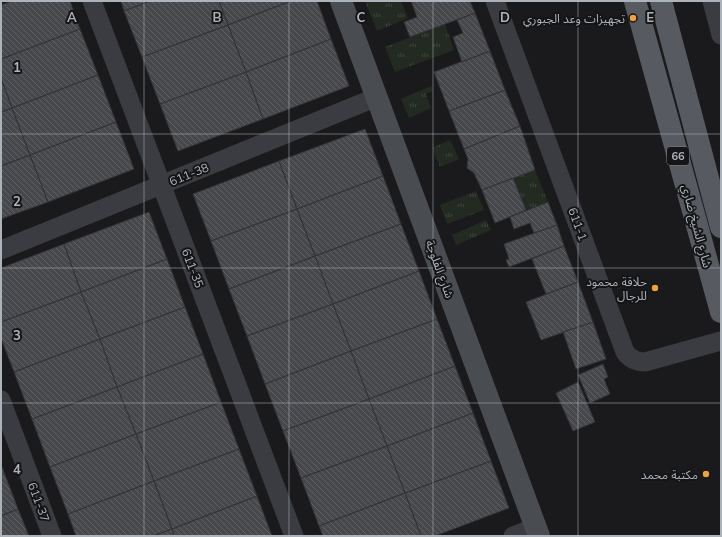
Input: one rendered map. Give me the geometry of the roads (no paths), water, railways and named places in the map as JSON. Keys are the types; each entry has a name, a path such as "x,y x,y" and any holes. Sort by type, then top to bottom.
{"main road":[{"name":"شارع الشيخ ضاري","path":"635,1 721,312"},
{"name":"شارع الشيخ ضاري","path":"661,1 720,219"}],"street":[{"name":"611-35","path":"92,1 294,536"},
{"name":"شارع الفلوجة","path":"341,1 538,532"},
{"name":"611-1","path":"495,1 625,352 634,360 645,362 721,341"},
{"path":"712,1 721,35"},
{"name":"611-38","path":"1,250 377,97"},
{"name":"611-37","path":"1,400 52,536"},
{"path":"513,536 538,532"}],"place":[{"name":"تجهيزات وعد الجبوري","path":"633,18"},
{"name":"حلاقة محمود للرجال","path":"655,288"},
{"name":"مكتبة محمد","path":"706,474"}]}
